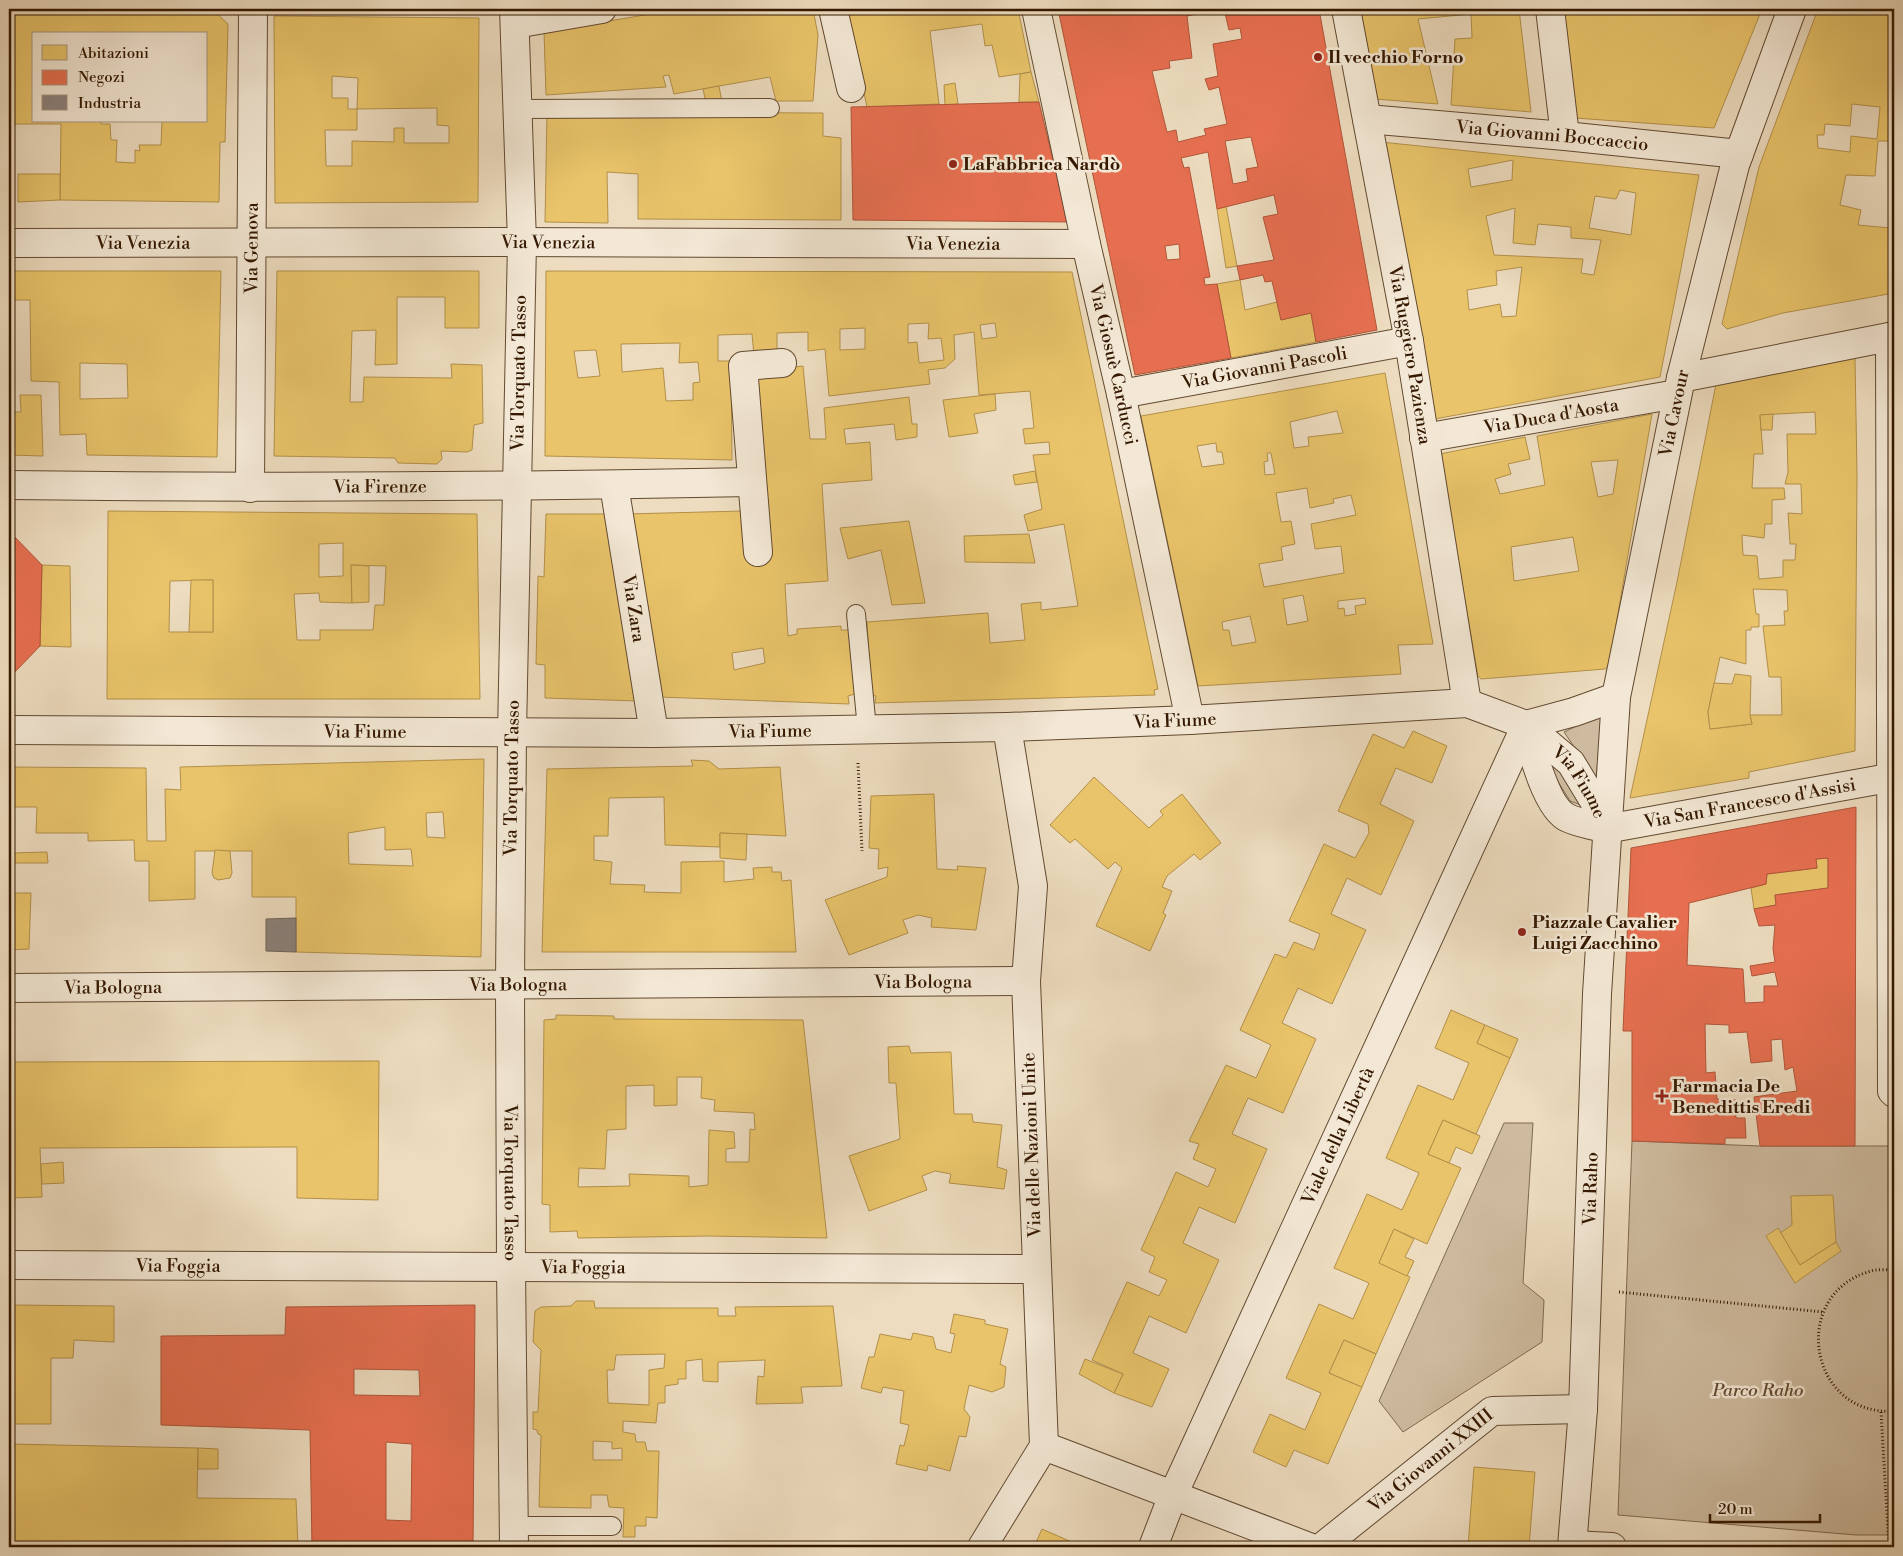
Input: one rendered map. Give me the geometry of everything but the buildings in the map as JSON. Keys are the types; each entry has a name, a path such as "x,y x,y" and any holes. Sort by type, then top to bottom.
{"street":[{"name":"Via Genova","path":"250,488 252,9"},
{"path":"514,16 602,9"},
{"path":"833,9 851,88"},
{"name":"Via Giosuè Carducci","path":"1036,9 1086,244 1121,394 1190,720"},
{"name":"Via Ruggiero Pazienza","path":"1346,9 1409,341 1467,703"},
{"path":"1550,9 1565,136"},
{"name":"Via Cavour","path":"1606,829 1616,698 1679,386 1739,154 1792,9"},
{"name":"Via Torquato Tasso","path":"514,16 522,242 512,732 510,984 514,1537"},
{"name":"Via Giovanni Boccaccio","path":"1367,119 1565,136 1739,154"},
{"name":"Via Venezia","path":"9,243 1086,244"},
{"path":"1892,337 1893,1092"},
{"name":"Via Duca d'Aosta","path":"1424,438 1679,386 1892,337"},
{"name":"Via Giovanni Pascoli","path":"1121,394 1409,341"},
{"path":"758,552 743,366 782,363"},
{"name":"Via Firenze","path":"9,485 250,488 752,482"},
{"name":"Via Zara","path":"614,485 654,733"},
{"path":"1526,725 1616,698"},
{"name":"Via Fiume","path":"9,730 654,733 1007,727 1190,720 1467,703 1526,725 1571,763 1594,801 1606,829"},
{"name":"Via Fiume","path":"1526,725 1532,753 1550,799 1564,816 1606,829"},
{"name":"Viale della Libertà","path":"1153,1547 1173,1495 1526,725"},
{"name":"Via delle Nazioni Unite","path":"1007,727 1033,886 1026,981 1044,1446"},
{"name":"Via San Francesco d'Assisi","path":"1606,829 1892,777"},
{"name":"Via Raho","path":"1572,1546 1583,1409 1597,994 1606,829"},
{"name":"Via Bologna","path":"9,988 1026,981"},
{"name":"Via Foggia","path":"9,1265 1037,1269"},
{"name":"Via Giovanni XXIII","path":"1322,1547 1492,1411 1583,1409"},
{"path":"982,1547 1044,1446 1309,1547"},
{"path":"1572,1546 1612,1547"}],"lane":[{"path":"516,109 770,108"},
{"path":"856,614 862,729"},
{"path":"514,1537 612,1526"}],"path":[{"path":"862,729 862,851"},
{"path":"1893,1092 1894,1249"},
{"path":"1894,1270 1872,1271 1852,1279 1834,1293 1823,1312 1817,1334 1819,1356 1827,1376 1841,1394 1860,1406 1881,1412 1894,1411"},
{"path":"1586,1289 1823,1312"},
{"path":"1881,1412 1889,1547"}],"green space":[{"path":"1603,711 1596,779 1564,732"},
{"path":"1549,752 1581,805 1570,801 1549,767"},
{"path":"1504,1123 1533,1123 1523,1283 1544,1300 1542,1342 1403,1432 1379,1401"},
{"name":"Parco Raho","path":"1632,1141 1760,1146 1894,1146 1894,1535 1856,1535 1618,1515"}],"place":[{"name":"Il vecchio Forno","path":"1318,57"},
{"name":"LaFabbrica Nardò","path":"953,164"},
{"name":"Piazzale Cavalier Luigi Zacchino","path":"1522,932"},
{"name":"Farmacia De Benedittis Eredi","path":"1662,1096"}]}
